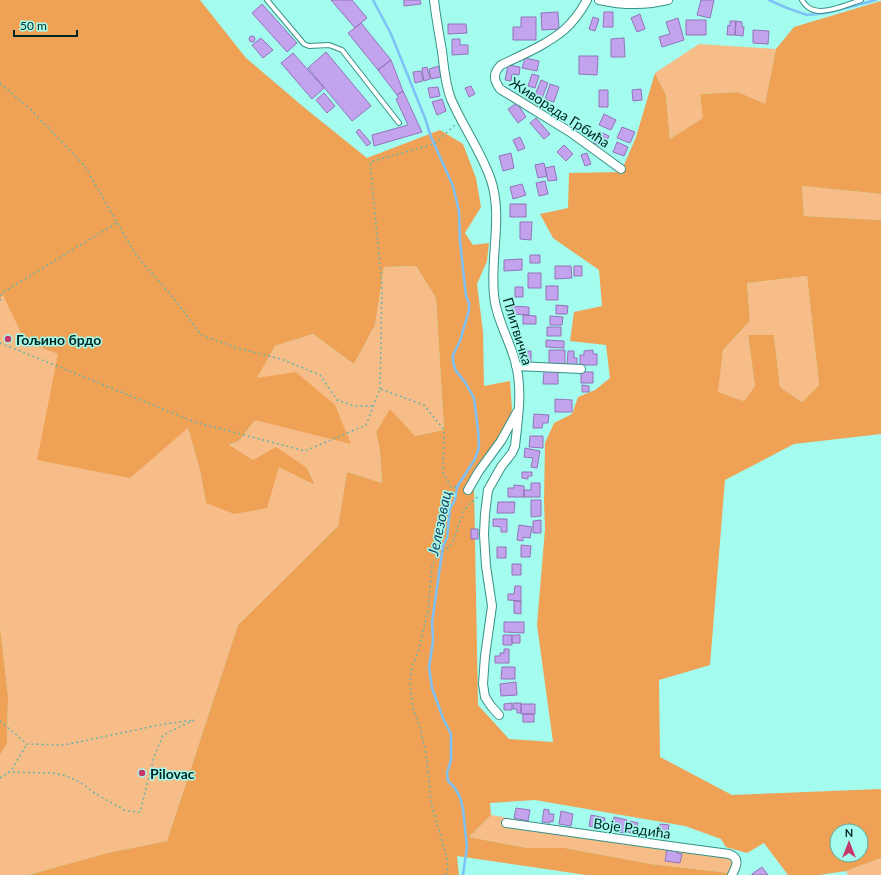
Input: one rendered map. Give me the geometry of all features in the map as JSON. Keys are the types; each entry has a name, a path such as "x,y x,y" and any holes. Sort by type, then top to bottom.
{"street":[{"name":"Плитвичка","path":"434,0 450,98 478,149 494,192 496,210 493,271 495,307 511,347 520,387 515,446 488,490 485,514 484,551 492,606 485,656 483,684 485,697 499,715"},
{"name":"Живорада Грбића","path":"587,0 578,15 550,40 501,65 496,70 495,82 500,89 570,132 621,169"},
{"path":"604,0 624,4 642,4 657,3 668,0"},
{"path":"516,366 581,368"},
{"path":"470,486 501,441 518,410"},
{"name":"Воје Радића","path":"506,823 734,855 737,863 732,875"}],"lane":[{"path":"267,0 304,44 309,46 329,45 342,50 398,123"},
{"path":"802,0 806,6 814,11 830,10 861,0"}],"path":[{"path":"0,83 33,112 84,166 136,255 176,301 201,335 238,348 281,359 320,375 337,400 354,406 373,406"},
{"path":"0,343 195,422 305,451 366,425 380,389 382,286 370,162 434,144 461,120"},
{"path":"0,301 2,293 118,222"},
{"path":"380,389 424,405 444,430 443,472 451,487 470,486"},
{"path":"446,875 448,858 431,803 426,753 421,731 412,705 410,690 412,667 419,649 428,611 432,565 440,554 453,542 462,515 468,505 488,490"},
{"path":"0,722 27,744 64,746 164,724 194,720 162,736 154,757 140,812 126,811 67,776 52,773 8,772"},
{"path":"0,778 10,771 27,744"}],"shaded area":[{"path":"0,0 200,0 246,58 367,158 440,130 463,144 476,178 481,207 465,233 473,245 489,243 487,261 477,284 483,332 484,386 510,381 512,409 504,442 474,485 478,705 509,739 553,742 537,625 545,529 545,443 554,423 572,414 578,397 595,390 610,378 606,345 570,341 574,312 602,306 599,270 553,238 540,214 568,208 569,173 621,172 636,137 655,73 666,95 670,139 703,118 700,94 738,92 765,104 776,49 794,27 881,1 881,194 802,186 804,216 881,220 881,434 794,444 725,480 710,665 659,680 660,757 732,795 881,789 881,858 869,862 869,823 829,823 829,863 868,863 846,871 819,875 788,875 764,843 747,853 726,847 721,839 685,826 535,800 490,803 491,815 469,837 527,848 565,848 651,864 729,873 728,875 586,875 457,856 459,875 28,875 107,853 167,841 238,625 338,526 347,472 382,483 380,451 376,432 390,409 415,436 444,430 436,298 416,266 384,267 375,325 354,364 313,334 275,346 257,378 296,372 335,405 351,444 255,420 239,441 229,445 253,460 276,447 307,468 315,485 279,467 267,508 234,514 206,503 200,470 188,428 130,478 37,460 58,354 25,341 2,293 0,301","holes":["807,276 819,385 802,402 780,387 774,335 748,335 755,386 744,401 718,392 723,350 750,321 747,283"]},
{"path":"699,44 776,49 765,105 738,92 700,94 704,118 670,139 666,95 655,73"},
{"path":"0,118 188,428 200,470 206,503 279,466 315,485 307,468 253,460 228,446 239,441 255,420 256,379 275,346 313,334 354,364 375,325 384,267 416,266 436,298 444,430 415,436 390,410 376,432 380,451 382,483 347,472 338,526 238,625 167,841 107,853 28,875 0,875 0,755 7,743 8,696 0,627"},
{"path":"802,186 881,194 881,220 804,216"},
{"path":"807,276 819,385 802,402 780,387 774,335 748,335 755,386 744,401 717,392 723,350 750,321 747,283"},
{"path":"0,627 8,696 7,743 0,755"},
{"path":"491,815 731,857 735,864 729,873 651,864 565,848 527,848 469,837"},
{"path":"881,858 881,875 848,875 846,871 869,863"}],"building":[{"path":"331,0 352,0 367,18 355,28"},
{"path":"404,0 420,0 421,4 404,6"},
{"path":"701,0 714,0 710,18 697,15"},
{"path":"262,4 297,43 287,52 252,13"},
{"path":"558,12 559,29 542,30 541,13"},
{"path":"604,12 613,12 613,27 603,27"},
{"path":"640,14 645,29 637,32 631,18"},
{"path":"521,17 536,17 536,40 513,40 513,27 521,27"},
{"path":"593,17 599,19 595,31 589,29"},
{"path":"678,18 684,40 662,47 659,37 670,34 666,22"},
{"path":"686,20 706,20 706,35 686,35"},
{"path":"730,21 736,21 735,35 727,35"},
{"path":"736,21 742,22 742,27 744,27 743,36 735,35"},
{"path":"361,23 391,60 378,70 348,33"},
{"path":"448,24 466,24 467,33 448,34"},
{"path":"753,30 769,31 768,44 753,43"},
{"path":"252,36 255,39 252,42 249,39"},
{"path":"261,38 273,50 263,58 252,45"},
{"path":"624,38 625,57 611,57 611,39"},
{"path":"452,39 460,39 460,45 468,45 468,54 452,55"},
{"path":"326,52 371,106 352,121 308,68"},
{"path":"293,53 324,88 312,99 281,63"},
{"path":"579,56 598,56 597,75 579,74"},
{"path":"525,58 539,61 537,71 522,68"},
{"path":"391,60 403,91 397,95 378,70"},
{"path":"508,65 520,67 519,75 512,74 511,81 505,80"},
{"path":"439,66 441,77 431,79 429,69"},
{"path":"427,67 430,79 424,81 422,68"},
{"path":"421,71 423,81 415,83 413,72"},
{"path":"532,74 539,76 535,88 528,86"},
{"path":"541,80 548,83 542,98 535,95"},
{"path":"550,84 559,87 554,102 545,99"},
{"path":"471,86 475,94 469,97 465,88"},
{"path":"438,87 440,96 430,98 428,88"},
{"path":"641,89 642,100 633,101 632,90"},
{"path":"599,90 608,90 608,107 599,107"},
{"path":"403,91 422,132 374,146 372,135 408,125 396,99 399,98 397,95"},
{"path":"324,93 335,106 327,113 316,100"},
{"path":"442,99 446,111 437,115 432,102"},
{"path":"517,103 526,117 518,123 508,109"},
{"path":"604,114 616,120 611,130 599,125"},
{"path":"536,118 550,134 544,139 530,123"},
{"path":"622,127 635,132 630,143 617,138"},
{"path":"359,129 371,143 367,146 356,132"},
{"path":"598,131 609,136 604,147 593,143"},
{"path":"520,137 525,148 518,151 513,140"},
{"path":"617,142 628,147 624,156 613,152"},
{"path":"564,145 573,154 566,161 557,152"},
{"path":"511,153 514,168 503,171 499,156"},
{"path":"587,153 591,164 585,166 581,155"},
{"path":"544,163 547,176 538,178 535,165"},
{"path":"554,166 557,180 548,181 545,168"},
{"path":"545,181 548,194 539,196 536,183"},
{"path":"522,184 526,195 513,199 510,187"},
{"path":"510,204 526,204 526,217 510,217"},
{"path":"520,222 532,222 531,240 520,239"},
{"path":"530,255 540,255 540,263 530,263"},
{"path":"522,259 522,270 504,271 504,260"},
{"path":"555,266 571,266 572,278 555,279"},
{"path":"574,266 582,266 582,276 574,276"},
{"path":"528,273 541,273 541,288 528,288"},
{"path":"546,286 558,286 558,300 546,300"},
{"path":"515,287 523,287 523,297 515,297"},
{"path":"556,305 568,306 567,314 556,314"},
{"path":"511,306 529,307 529,315 511,314"},
{"path":"523,315 536,316 536,324 523,324"},
{"path":"550,316 563,317 562,325 550,325"},
{"path":"547,327 561,327 561,336 547,336"},
{"path":"546,340 564,341 564,348 546,347"},
{"path":"549,350 565,350 565,365 549,365"},
{"path":"593,350 593,354 597,354 597,365 580,365 580,355 584,355 584,351"},
{"path":"520,351 531,351 531,363 520,363"},
{"path":"568,351 574,351 574,358 577,358 577,365 567,365"},
{"path":"544,371 558,372 558,384 543,384"},
{"path":"581,372 593,372 593,383 581,383"},
{"path":"582,385 589,386 589,392 582,392"},
{"path":"555,399 572,400 572,412 555,412"},
{"path":"534,414 549,415 548,423 543,423 542,428 533,428"},
{"path":"530,436 543,436 543,448 529,447"},
{"path":"525,448 540,451 537,468 531,467 533,458 524,457"},
{"path":"522,472 532,472 532,476 528,476 528,479 522,478"},
{"path":"531,483 540,483 540,497 524,497 524,490 531,490"},
{"path":"514,485 524,486 524,497 508,497 508,488 514,488"},
{"path":"531,500 541,500 541,516 531,517"},
{"path":"498,502 515,502 514,513 497,513"},
{"path":"493,519 507,519 507,532 501,532 501,527 493,526"},
{"path":"541,520 541,533 533,533 533,521"},
{"path":"519,525 532,527 530,538 523,537 523,541 517,540"},
{"path":"471,529 478,529 478,539 471,539"},
{"path":"521,545 531,546 530,557 521,557"},
{"path":"497,547 506,547 506,558 497,558"},
{"path":"512,564 521,564 521,575 512,575"},
{"path":"515,586 521,586 521,601 508,600 508,594 514,594"},
{"path":"514,601 521,601 521,614 514,613"},
{"path":"504,622 524,622 524,633 504,632"},
{"path":"503,635 512,635 512,645 503,645"},
{"path":"512,635 520,635 520,643 512,643"},
{"path":"504,649 509,649 509,663 495,663 495,656 500,656 500,653 504,653"},
{"path":"502,667 515,667 515,679 501,679"},
{"path":"516,682 517,695 501,696 500,684"},
{"path":"512,703 512,710 504,710 504,704"},
{"path":"513,703 521,703 521,713 517,713 517,709 513,709"},
{"path":"521,704 535,704 535,714 521,714"},
{"path":"523,714 534,714 534,722 523,722"},
{"path":"516,808 530,810 528,821 514,818"},
{"path":"544,809 549,810 549,814 554,814 553,822 542,822"},
{"path":"561,811 573,814 571,826 559,824"},
{"path":"591,815 605,818 604,829 589,826"},
{"path":"614,817 627,820 624,833 612,830"},
{"path":"630,821 638,823 636,834 628,832"},
{"path":"660,824 669,825 667,837 658,836"},
{"path":"667,849 678,850 677,853 682,854 680,863 665,861"},
{"path":"762,867 768,875 752,875 752,874"}],"waterway":[{"name":"Јелезовац","path":"373,0 391,34 425,118 431,137 453,186 459,211 460,241 466,296 469,303 469,310 460,341 453,355 453,362 456,371 465,382 474,398 479,447 475,459 457,487 455,500 450,508 447,538 443,546 432,622 433,641 429,667 432,688 443,718 451,734 451,760 447,773 448,781 460,797 463,809 467,847 463,875"},
{"path":"769,0 807,15 826,13 876,0"}],"place":[{"name":"Гољино брдо","path":"8,339"},
{"name":"Pilovac","path":"142,773"}]}
